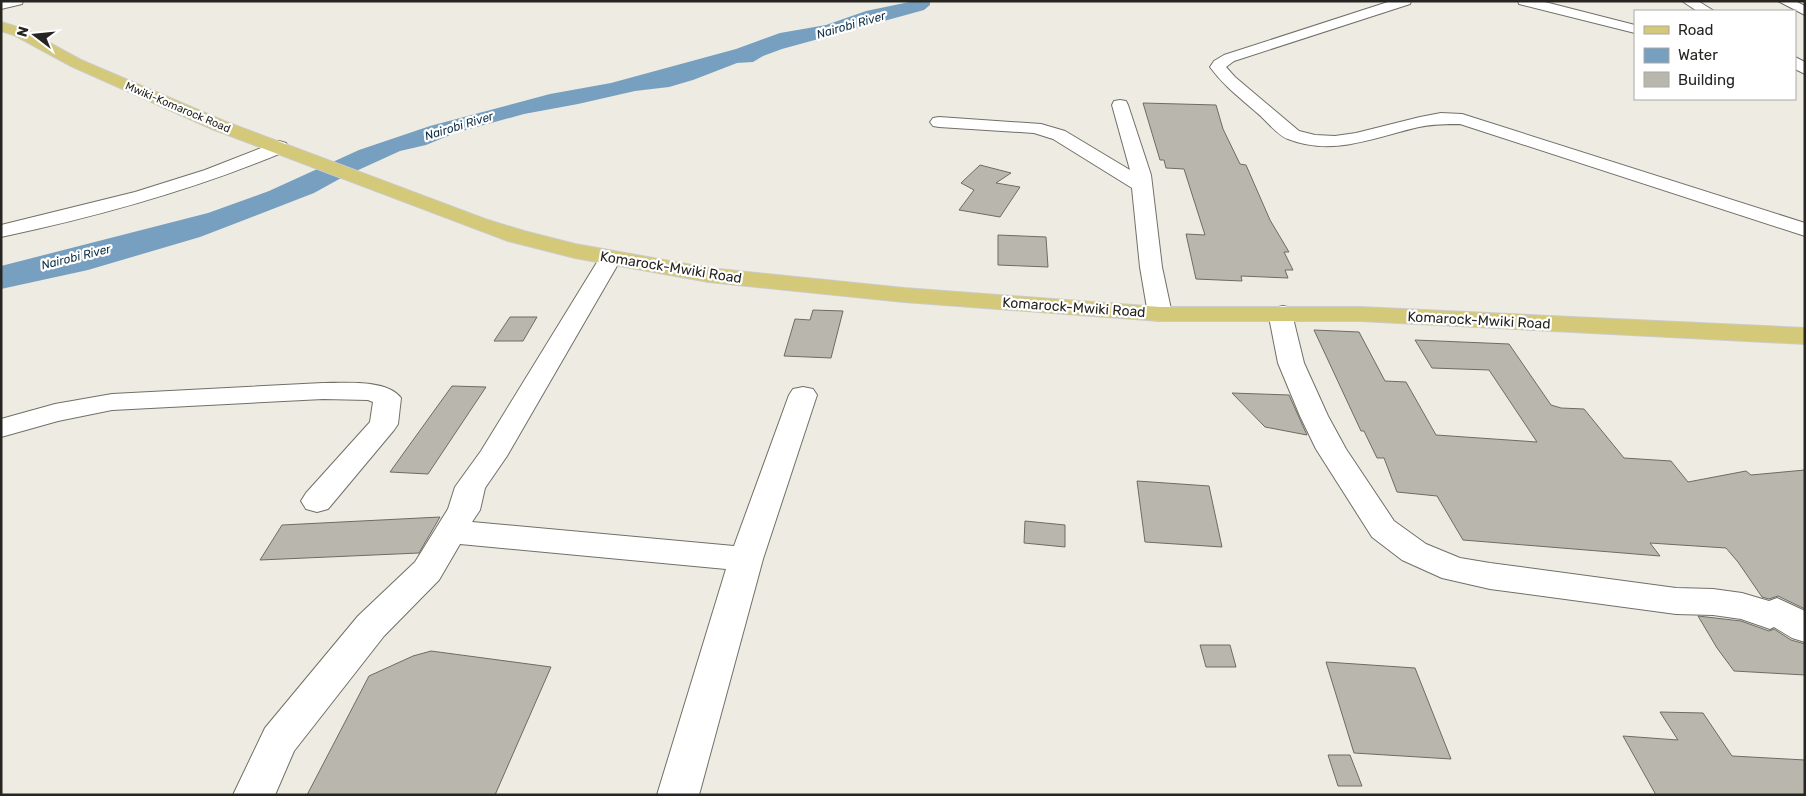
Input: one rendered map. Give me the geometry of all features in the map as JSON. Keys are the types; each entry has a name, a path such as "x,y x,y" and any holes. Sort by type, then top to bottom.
{"main road":[{"name":"Mwiki-Komarock Road","path":"1,26 19,32 76,62 218,125 358,178"},
{"name":"Komarock-Mwiki Road","path":"358,178 516,236 610,259 709,275 914,295 1160,314 1360,314 1805,336"}],"street":[{"path":"1,5 17,1"},
{"path":"1405,1 1229,58 1219,64 1218,67 1229,80 1293,135 1304,140 1355,140 1434,118 1462,119 1805,230"},
{"path":"1524,1 1634,29"},
{"path":"1688,1 1705,10"},
{"path":"1784,1 1803,9"},
{"path":"1120,105 1138,162 1151,267 1160,314"},
{"path":"939,122 1035,128 1060,135 1131,177 1141,185"},
{"path":"1,231 41,223 179,185 231,168 279,147"},
{"path":"254,795 279,740 371,626 427,571 464,510 470,487 492,456 610,259"},
{"path":"1283,313 1282,322 1291,363 1314,416 1331,448 1365,504 1383,529 1414,552 1454,569 1490,576 1676,601 1713,602 1742,606 1770,615 1777,612 1805,628"},
{"path":"1,428 55,413 112,402 324,391 372,392 387,398 384,424 317,501"},
{"path":"678,795 746,559 804,395"},
{"path":"452,532 746,559"}],"water":[{"name":"Nairobi River","path":"914,1 930,1 930,5 924,10 782,49 753,62 737,63 669,87 635,91 524,114 455,133 426,145 400,151 343,177 314,193 200,237 88,270 1,289 1,266 208,213 269,191 359,150 430,126 550,94 611,83 736,49 780,33 826,25 866,11"}],"building":[{"path":"1143,103 1216,105 1223,129 1240,164 1246,165 1270,220 1289,252 1284,252 1293,270 1285,270 1288,278 1241,276 1242,281 1196,279 1186,234 1205,235 1184,169 1166,168 1164,160 1160,160"},
{"path":"980,165 1011,173 996,183 1020,187 1000,217 959,210 974,190 961,183"},
{"path":"998,235 1046,237 1048,267 998,265"},
{"path":"813,310 843,311 831,358 784,356 795,319 810,320"},
{"path":"510,317 537,317 523,341 494,341"},
{"path":"1314,330 1359,332 1385,381 1406,382 1436,435 1537,442 1489,370 1432,368 1415,340 1509,344 1551,405 1561,408 1584,409 1624,458 1671,461 1688,482 1746,471 1751,475 1805,470 1805,609 1778,596 1769,599 1762,597 1726,548 1650,543 1660,556 1463,540 1437,496 1397,492 1384,458 1377,458 1364,431 1361,431"},
{"path":"452,386 486,387 428,474 390,472"},
{"path":"1232,393 1289,395 1307,435 1265,427"},
{"path":"1137,481 1209,486 1222,547 1145,542"},
{"path":"440,517 419,553 260,560 282,525"},
{"path":"1025,521 1065,525 1065,547 1024,543"},
{"path":"1698,616 1741,621 1769,631 1774,629 1791,640 1805,644 1805,675 1734,671 1717,648"},
{"path":"1200,645 1230,645 1236,667 1206,667"},
{"path":"431,651 551,667 495,795 307,795 369,676 413,656"},
{"path":"1326,662 1415,668 1451,759 1354,753"},
{"path":"1660,712 1703,713 1732,756 1805,760 1805,795 1656,795 1623,736 1678,740"},
{"path":"1328,755 1350,755 1362,786 1338,786"}]}
